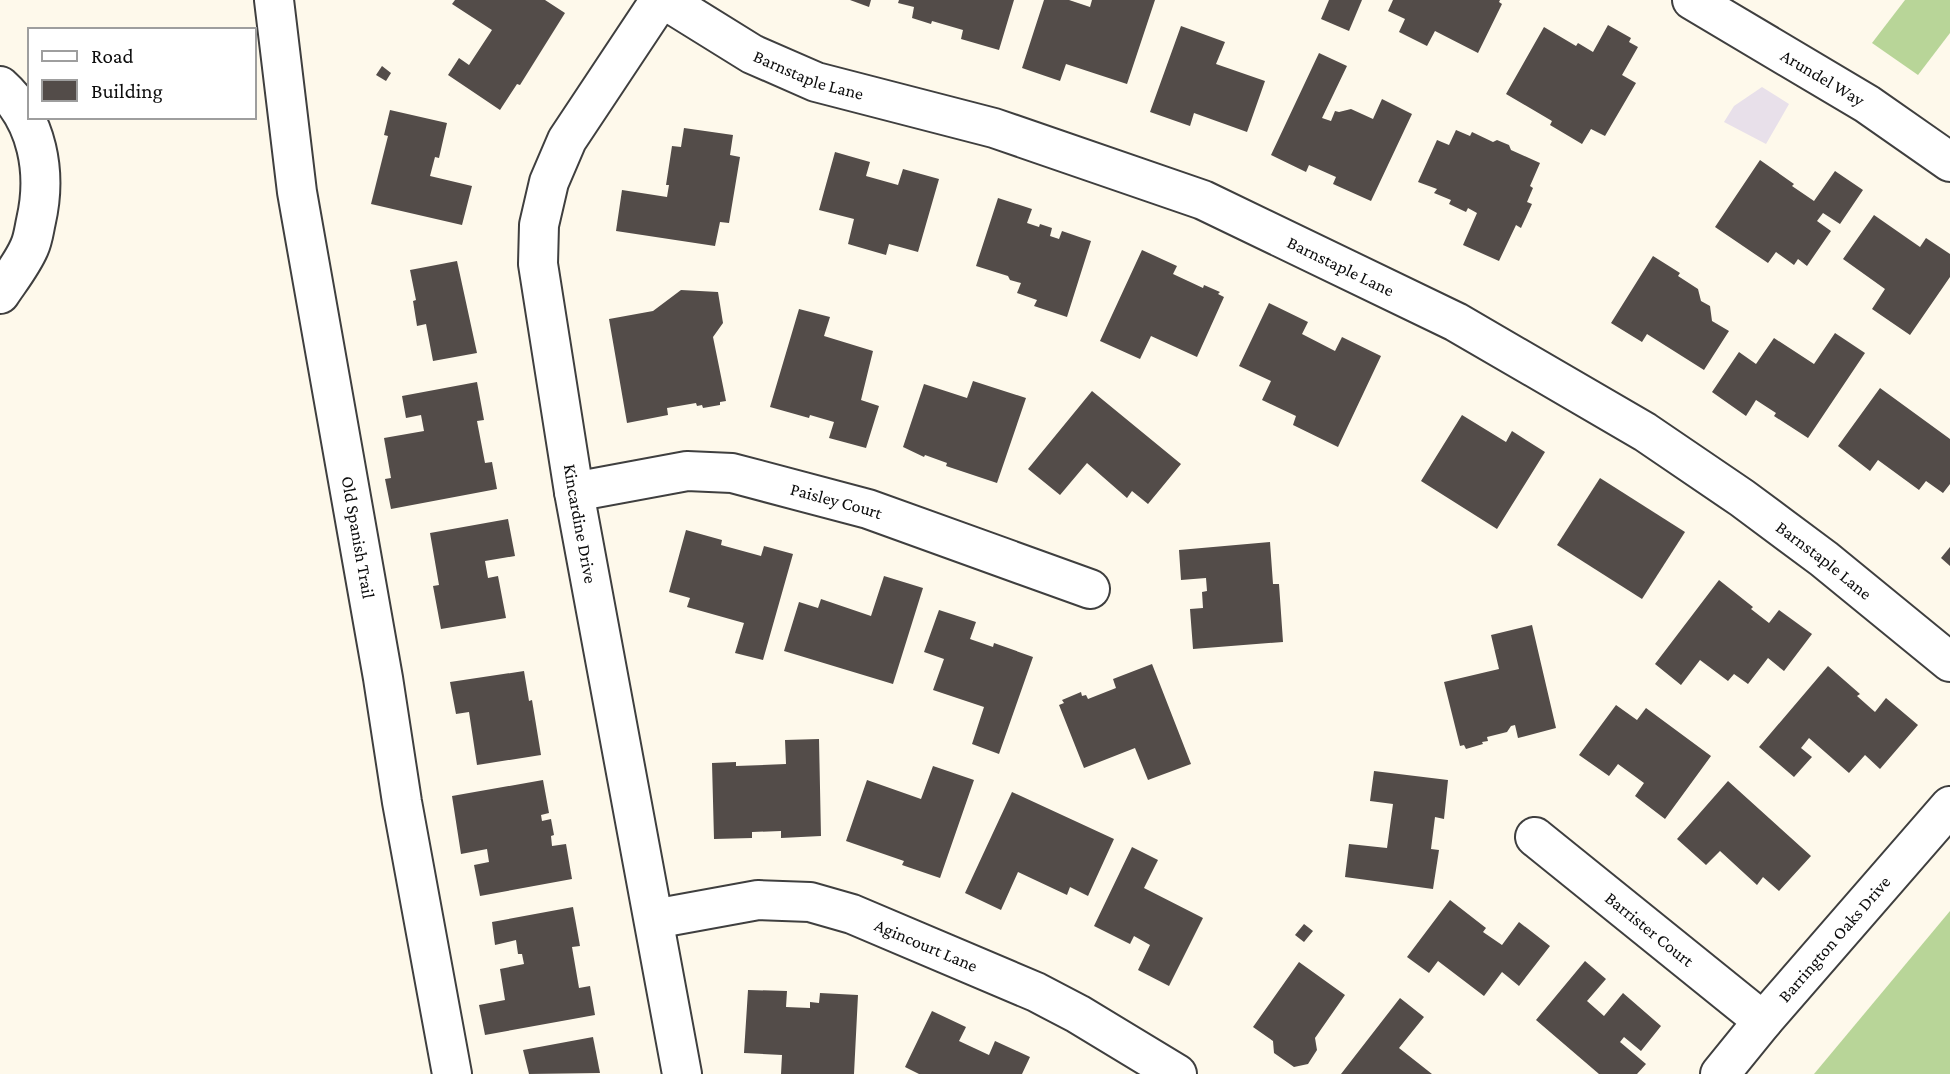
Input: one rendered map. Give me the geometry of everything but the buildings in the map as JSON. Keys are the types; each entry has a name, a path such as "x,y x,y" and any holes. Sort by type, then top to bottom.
{"street":[{"name":"Old Spanish Trail","path":"274,0 297,192 383,678 402,802 452,1074"},
{"name":"Kincardine Drive","path":"663,0 567,140 549,182 539,225 538,264 574,492 682,1074"},
{"name":"Barnstaple Lane","path":"663,0 752,54 816,82 994,128 1203,200 1456,322 1645,432 1742,498 1824,559 1950,662"},
{"name":"Arundel Way","path":"1692,0 1867,104 1950,162"},
{"path":"0,86 15,99 30,129 38,152 42,185 30,246 0,294"},
{"name":"Paisley Court","path":"574,492 687,471 732,473 868,509 1090,589"},
{"name":"Barrington Oaks Drive","path":"1720,1074 1950,806"},
{"name":"Barrister Court","path":"1535,837 1763,1021"},
{"name":"Agincourt Lane","path":"654,919 758,900 810,902 852,914 1036,992 1177,1074"}],"shaded area":[{"path":"1762,87 1789,104 1766,144 1724,122 1734,106"}],"green space":[{"path":"1905,0 1950,0 1950,33 1918,75 1872,43"},
{"path":"1950,911 1950,1074 1814,1074"}]}
